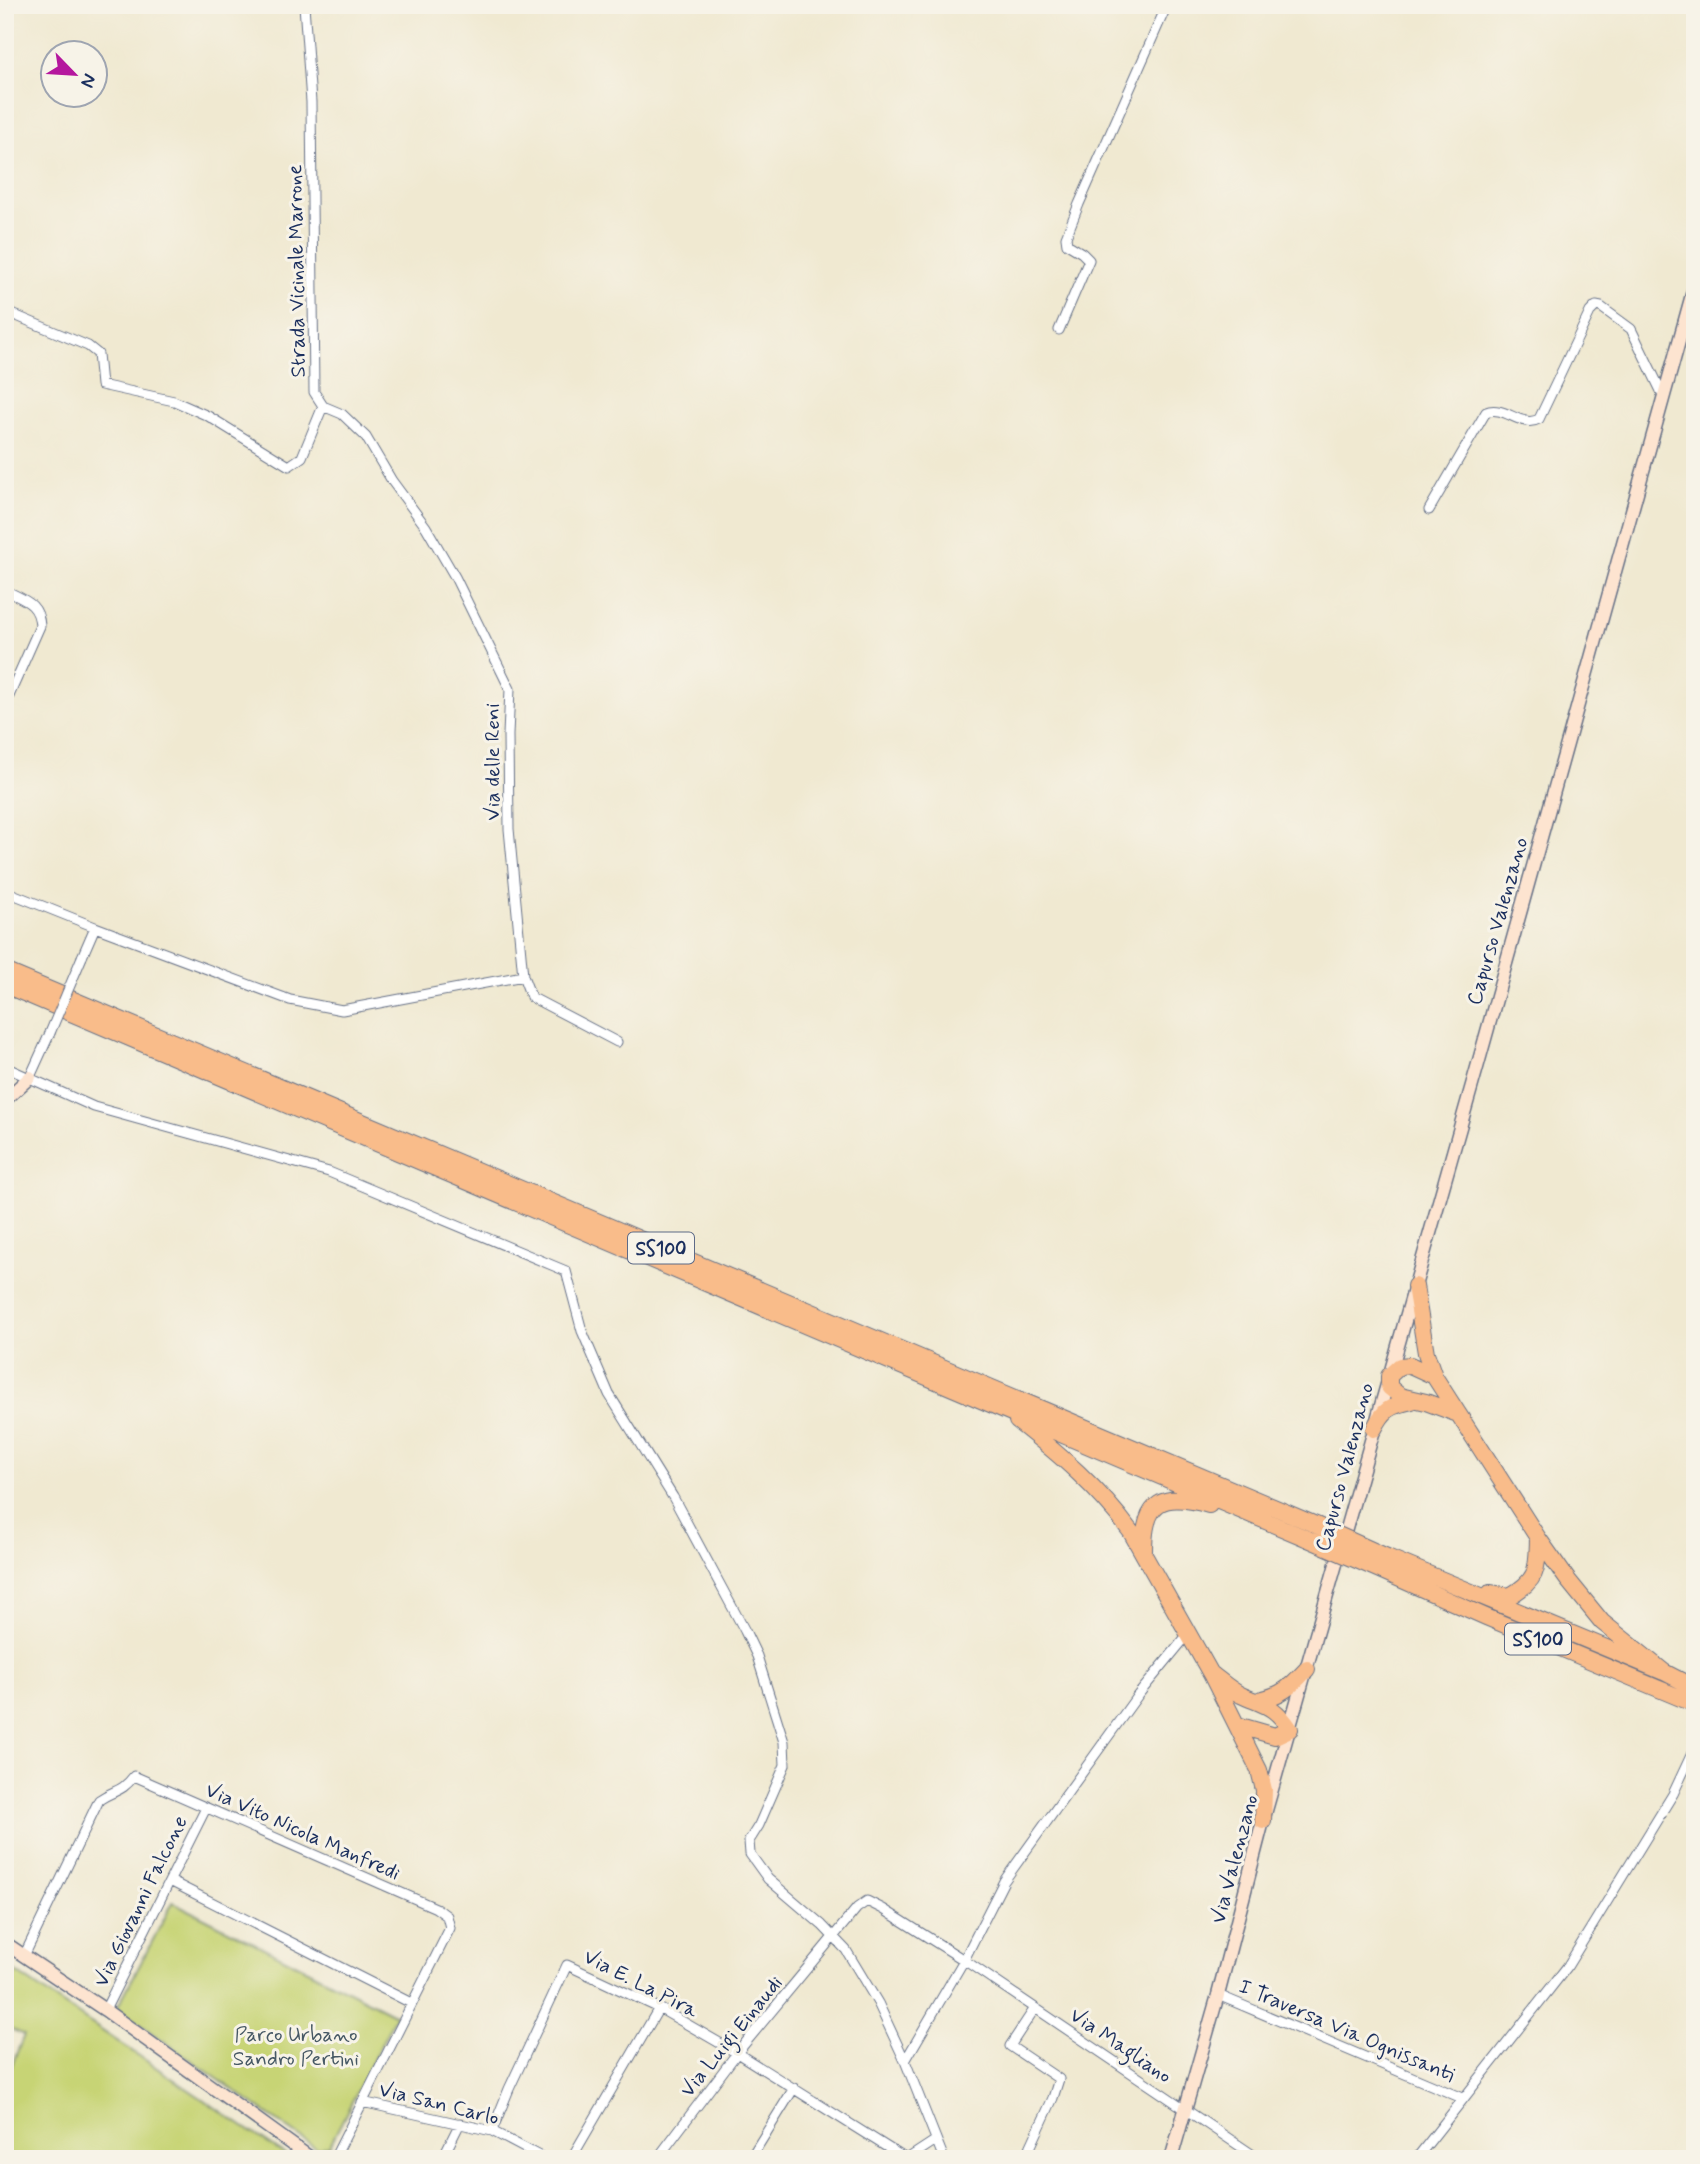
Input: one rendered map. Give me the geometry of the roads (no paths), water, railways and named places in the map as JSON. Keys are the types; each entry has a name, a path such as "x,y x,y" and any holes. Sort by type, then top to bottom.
{"highway":[{"name":"SS100","path":"5,971 1312,1532 1664,1672 1695,1688"},
{"name":"SS100","path":"10,988 1275,1525 1312,1532"},
{"name":"SS100","path":"1415,1286 1426,1353 1434,1376 1538,1538 1602,1622 1664,1672"},
{"path":"1412,1401 1399,1396 1389,1387 1389,1376 1400,1366 1410,1365 1434,1376"},
{"path":"1374,1429 1381,1414 1394,1405 1412,1401 1426,1402 1460,1415"},
{"name":"SS100","path":"1001,1408 1083,1476 1115,1511 1144,1554 1211,1674 1259,1770 1264,1790 1264,1821"},
{"path":"1144,1554 1144,1529 1150,1514 1160,1502 1173,1499 1205,1504 1275,1525"},
{"name":"SS100","path":"1390,1564 1419,1566 1492,1594 1510,1596 1527,1587 1537,1571 1538,1538"},
{"name":"SS100","path":"1390,1564 1486,1617 1695,1704"},
{"path":"1259,1700 1283,1692 1307,1669"},
{"name":"SS100","path":"1211,1674 1242,1696 1259,1700 1282,1717 1290,1729"},
{"path":"1237,1725 1275,1736 1290,1729"}],"street":[{"name":"Strada Vicinale Marrone","path":"5,311 88,346 98,354 101,385 174,401 208,416 289,466 302,457 323,406 314,392 314,233 309,57 304,5"},
{"path":"1059,330 1089,260 1068,244 1066,237 1167,5"},
{"name":"Capurso Valenzano","path":"1336,1569 1695,284"},
{"path":"1429,510 1486,412 1495,409 1529,422 1539,419 1590,312 1596,306 1631,329 1663,395"},
{"name":"Via delle Reni","path":"323,406 342,414 366,437 392,481 426,527 455,577 510,689 509,829 523,975 531,997 617,1042"},
{"path":"5,590 34,605 40,614 40,626 5,705"},
{"path":"5,891 95,928 290,1000 342,1010 523,975"},
{"path":"5,1100 30,1077 95,928"},
{"path":"5,1067 94,1107 329,1172 566,1271 582,1331 609,1394 673,1497 757,1656 784,1742 785,1765 749,1841 750,1854 768,1879 846,1950 878,2003 905,2061 944,2159"},
{"name":"Via Valenzano","path":"1171,2159 1336,1569"},
{"path":"905,2061 964,1961 1004,1881 1138,1695 1189,1633"},
{"path":"1416,2159 1567,1967 1673,1794 1695,1747"},
{"name":"Via Vito Nicola Manfredi","path":"24,1956 99,1800 109,1793 124,1789 134,1776 436,1908 447,1916 450,1927 411,2003"},
{"name":"Via Giovanni Falcone","path":"105,2010 206,1808"},
{"path":"170,1881 411,2003 334,2159"},
{"name":"Via Luigi Einaudi","path":"657,2159 737,2053 857,1908 867,1901 964,1961"},
{"path":"5,1944 105,2010 312,2159"},
{"name":"Via Magliano","path":"964,1961 1259,2159"},
{"name":"Via E. La Pira","path":"492,2132 509,2089 567,1965 659,2008 737,2053 907,2159"},
{"name":"I Traversa Via Ognissanti","path":"1218,1995 1462,2098"},
{"path":"571,2159 659,2008"},
{"path":"1035,2008 1010,2046 1059,2079 1030,2148 1029,2155 1037,2159"},
{"path":"750,2159 794,2088"},
{"name":"Via San Carlo","path":"362,2102 492,2132 545,2159"},
{"path":"442,2159 460,2123"},
{"path":"907,2159 936,2140"}],"park label":[{"name":"Parco Urbano Sandro Pertini","path":"296,2046"}]}
